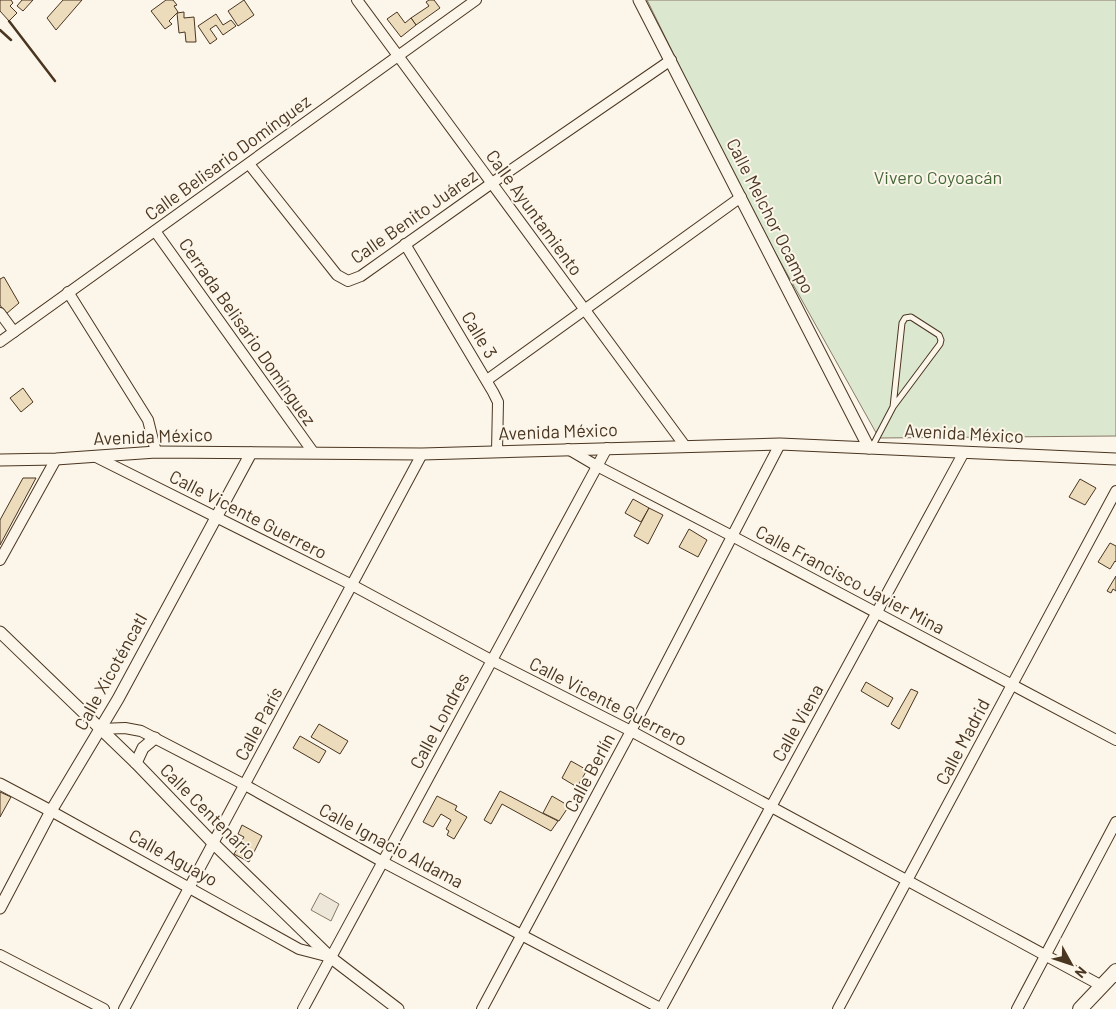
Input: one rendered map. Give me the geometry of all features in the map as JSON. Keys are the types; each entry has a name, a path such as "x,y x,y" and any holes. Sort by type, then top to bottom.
{"main road":[{"path":"1080,1009 1116,972"}],"street":[{"name":"Calle Ayuntamiento","path":"357,0 685,446"},
{"name":"Calle Belisario Domínguez","path":"0,342 476,0"},
{"name":"Calle Melchor Ocampo","path":"639,0 871,448"},
{"name":"Calle Benito Juárez","path":"249,164 337,275 348,280 361,276 671,60"},
{"path":"487,380 741,197"},
{"name":"Cerrada Belisario Domínguez","path":"155,231 313,452"},
{"name":"Calle 3","path":"405,244 487,380 498,402 497,451"},
{"path":"68,292 148,420 156,452"},
{"path":"0,313 14,332"},
{"name":"Avenida México","path":"0,460 156,452 422,454 780,444 1116,459"},
{"name":"Calle Berlín","path":"482,1009 631,731 780,444"},
{"name":"Calle Londres","path":"303,1009 607,448"},
{"name":"Calle Francisco Javier Mina","path":"568,449 1116,740"},
{"name":"Calle Viena","path":"661,1009 964,452"},
{"name":"Calle Xicoténcatl","path":"0,908 52,811 118,699 251,453"},
{"name":"Calle París","path":"124,1009 422,454"},
{"name":"Calle Vicente Guerrero","path":"94,456 352,585 491,660 631,731 1102,986"},
{"path":"0,560 56,458"},
{"name":"Calle Madrid","path":"838,1009 1116,491"},
{"name":"Calle Centenario","path":"0,632 136,763 213,844 330,957 398,1009"},
{"name":"Calle Ignacio Aldama","path":"100,729 125,728 141,731 156,738 383,862 661,1009"},
{"path":"136,763 143,748 156,738"},
{"name":"Calle Aguayo","path":"0,784 190,887 299,949 330,957"},
{"path":"1017,1009 1116,822"},
{"path":"0,955 104,1009"}],"lane":[{"path":"871,448 893,407 940,344 939,336 911,317 905,318 902,323 893,407"}],"green space":[{"name":"Vivero Coyoacán","path":"647,0 1116,0 1116,436 879,438 743,195"}],"shaded area":[{"path":"320,893 339,904 331,921 311,910"}],"building":[{"path":"0,0 11,0 13,3 10,6 17,13 9,21 0,11"},
{"path":"22,0 33,0 23,11 17,6"},
{"path":"63,0 82,0 56,30 47,18"},
{"path":"166,0 173,0 177,5 174,6 178,12 169,21 172,24 165,29 151,11"},
{"path":"244,0 254,15 238,26 228,11"},
{"path":"434,0 440,8 416,25 411,18 429,6 426,2"},
{"path":"184,12 184,18 194,17 196,42 186,42 185,32 179,33 177,13"},
{"path":"397,12 405,23 411,18 416,25 401,37 387,19"},
{"path":"216,14 223,25 231,20 236,26 223,35 216,25 210,29 217,39 210,44 198,26"},
{"path":"4,277 19,303 6,314 0,305 0,279"},
{"path":"23,388 33,402 21,412 10,398"},
{"path":"23,478 36,478 0,545 0,520"},
{"path":"1080,479 1096,488 1085,505 1069,497"},
{"path":"633,499 649,508 641,522 625,513"},
{"path":"649,508 663,515 648,544 634,536"},
{"path":"689,529 707,540 698,557 679,547"},
{"path":"1110,543 1116,546 1116,562 1110,569 1098,562"},
{"path":"1116,576 1116,591 1113,589 1111,593 1107,591"},
{"path":"866,682 893,698 888,707 861,691"},
{"path":"911,689 918,692 899,729 891,724"},
{"path":"319,724 348,741 340,754 311,737"},
{"path":"300,736 326,751 319,763 293,748"},
{"path":"571,761 587,770 577,787 562,778"},
{"path":"500,791 558,821 551,831 502,804 491,824 484,820"},
{"path":"0,792 11,797 0,817"},
{"path":"437,796 457,806 455,810 467,817 454,839 447,835 449,831 446,829 451,820 441,814 433,827 423,822"},
{"path":"552,796 569,806 559,821 543,813"},
{"path":"242,825 262,836 249,862 234,854 244,837 238,834"}],"wall":[{"path":"9,21 55,81"},
{"path":"0,30 11,40"}]}
